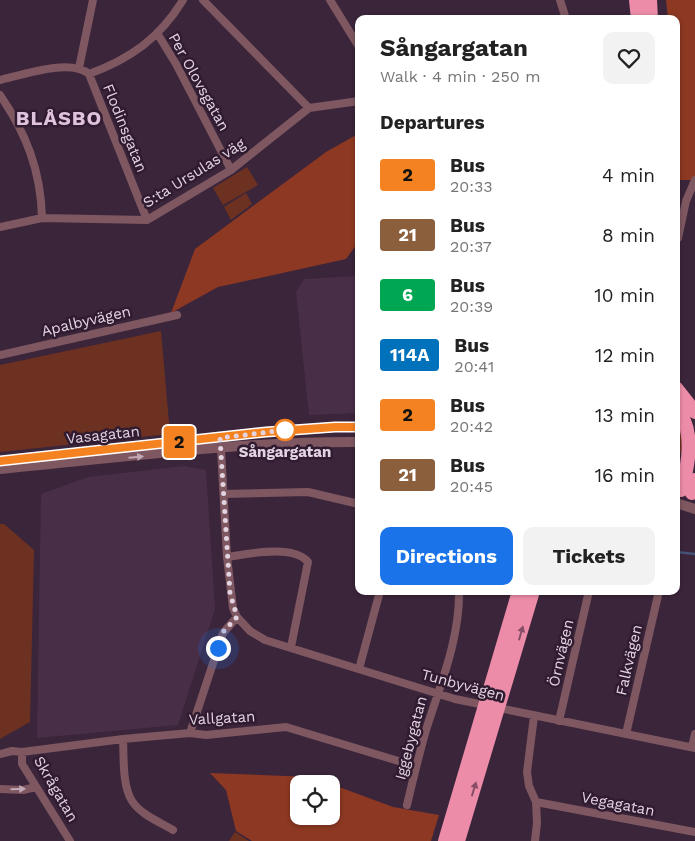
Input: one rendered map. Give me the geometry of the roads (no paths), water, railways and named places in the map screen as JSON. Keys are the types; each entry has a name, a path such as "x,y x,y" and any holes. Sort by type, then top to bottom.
{"highway":[{"path":"636,0 638,15"},
{"path":"680,393 695,412"},
{"path":"680,411 683,414 690,431 686,496"},
{"path":"680,471 689,459"},
{"path":"445,841 518,595"},
{"path":"458,841 532,595"}],"street":[{"path":"79,68 93,0"},
{"path":"0,80 60,67 79,68 89,74 115,65 130,56 157,33 183,0"},
{"path":"203,0 308,108 355,102"},
{"path":"330,0 355,40"},
{"path":"560,0 565,15"},
{"name":"Per Olovsgatan","path":"157,33 231,170"},
{"name":"Flodinsgatan","path":"89,74 148,220"},
{"path":"0,94 20,126 35,162 40,183 42,218"},
{"name":"S:ta Ursulas väg","path":"0,227 42,218 148,220 231,170 308,108"},
{"path":"680,230 689,192 695,180"},
{"name":"Apalbyvägen","path":"0,355 177,315"},
{"name":"Vasagatan","path":"0,461 326,427 355,427"},
{"path":"190,733 223,632 237,617 230,593 220,438"},
{"name":"Vasagatan","path":"0,469 221,449 318,442 355,442"},
{"path":"224,494 308,492 355,503"},
{"path":"227,557 281,552 297,554 308,562 291,648"},
{"path":"359,669 379,595"},
{"name":"Iggebygatan","path":"407,804 415,766 454,634 459,595"},
{"name":"Örnvägen","path":"559,721 588,595"},
{"name":"Falkvägen","path":"626,734 657,595"},
{"name":"Tunbyvägen","path":"237,617 250,632 265,640 437,694 475,704 693,748"},
{"path":"534,716 527,772 529,786 536,802 537,823 535,841"},
{"name":"Vallgatan","path":"0,754 12,751 24,752 122,739 190,733 206,735 286,728 415,766"},
{"path":"693,748 695,734"},
{"path":"122,739 127,789 132,800 140,810 174,830"},
{"name":"Skrågatan","path":"24,752 22,764 70,841"},
{"path":"0,789 36,788"},
{"name":"Vegagatan","path":"536,802 695,832"}],"waterway":[{"path":"680,552 695,554"}],"place":[{"name":"Sångargatan","path":"285,430"}],"district":[{"name":"BLÅSBO","path":"59,118"}]}
